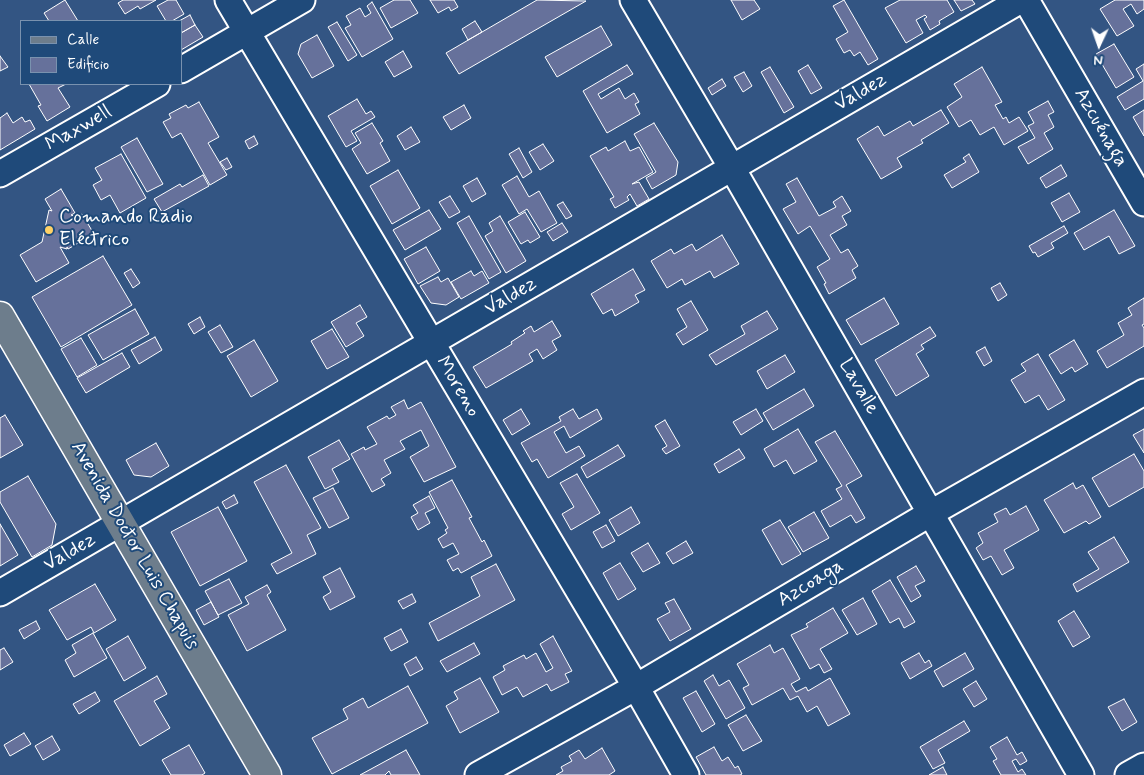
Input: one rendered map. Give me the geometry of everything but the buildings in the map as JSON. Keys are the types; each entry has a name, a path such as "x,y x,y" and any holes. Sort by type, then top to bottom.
{"main road":[{"name":"Avenida Doctor Luis Chapuis","path":"0,316 267,775"}],"street":[{"name":"Moreno","path":"228,0 636,687 686,775"},
{"path":"182,69 302,0"},
{"name":"Lavalle","path":"633,0 931,513 1080,775"},
{"name":"Valdez","path":"0,593 1021,0"},
{"name":"Azcuénaga","path":"1026,0 1144,203"},
{"name":"Maxwell","path":"0,174 155,85"},
{"name":"Azcoaga","path":"478,775 636,687 931,513 1144,392"},
{"path":"1128,775 1144,766"}],"place":[{"name":"Comando Radio Eléctrico","path":"49,230"}]}
